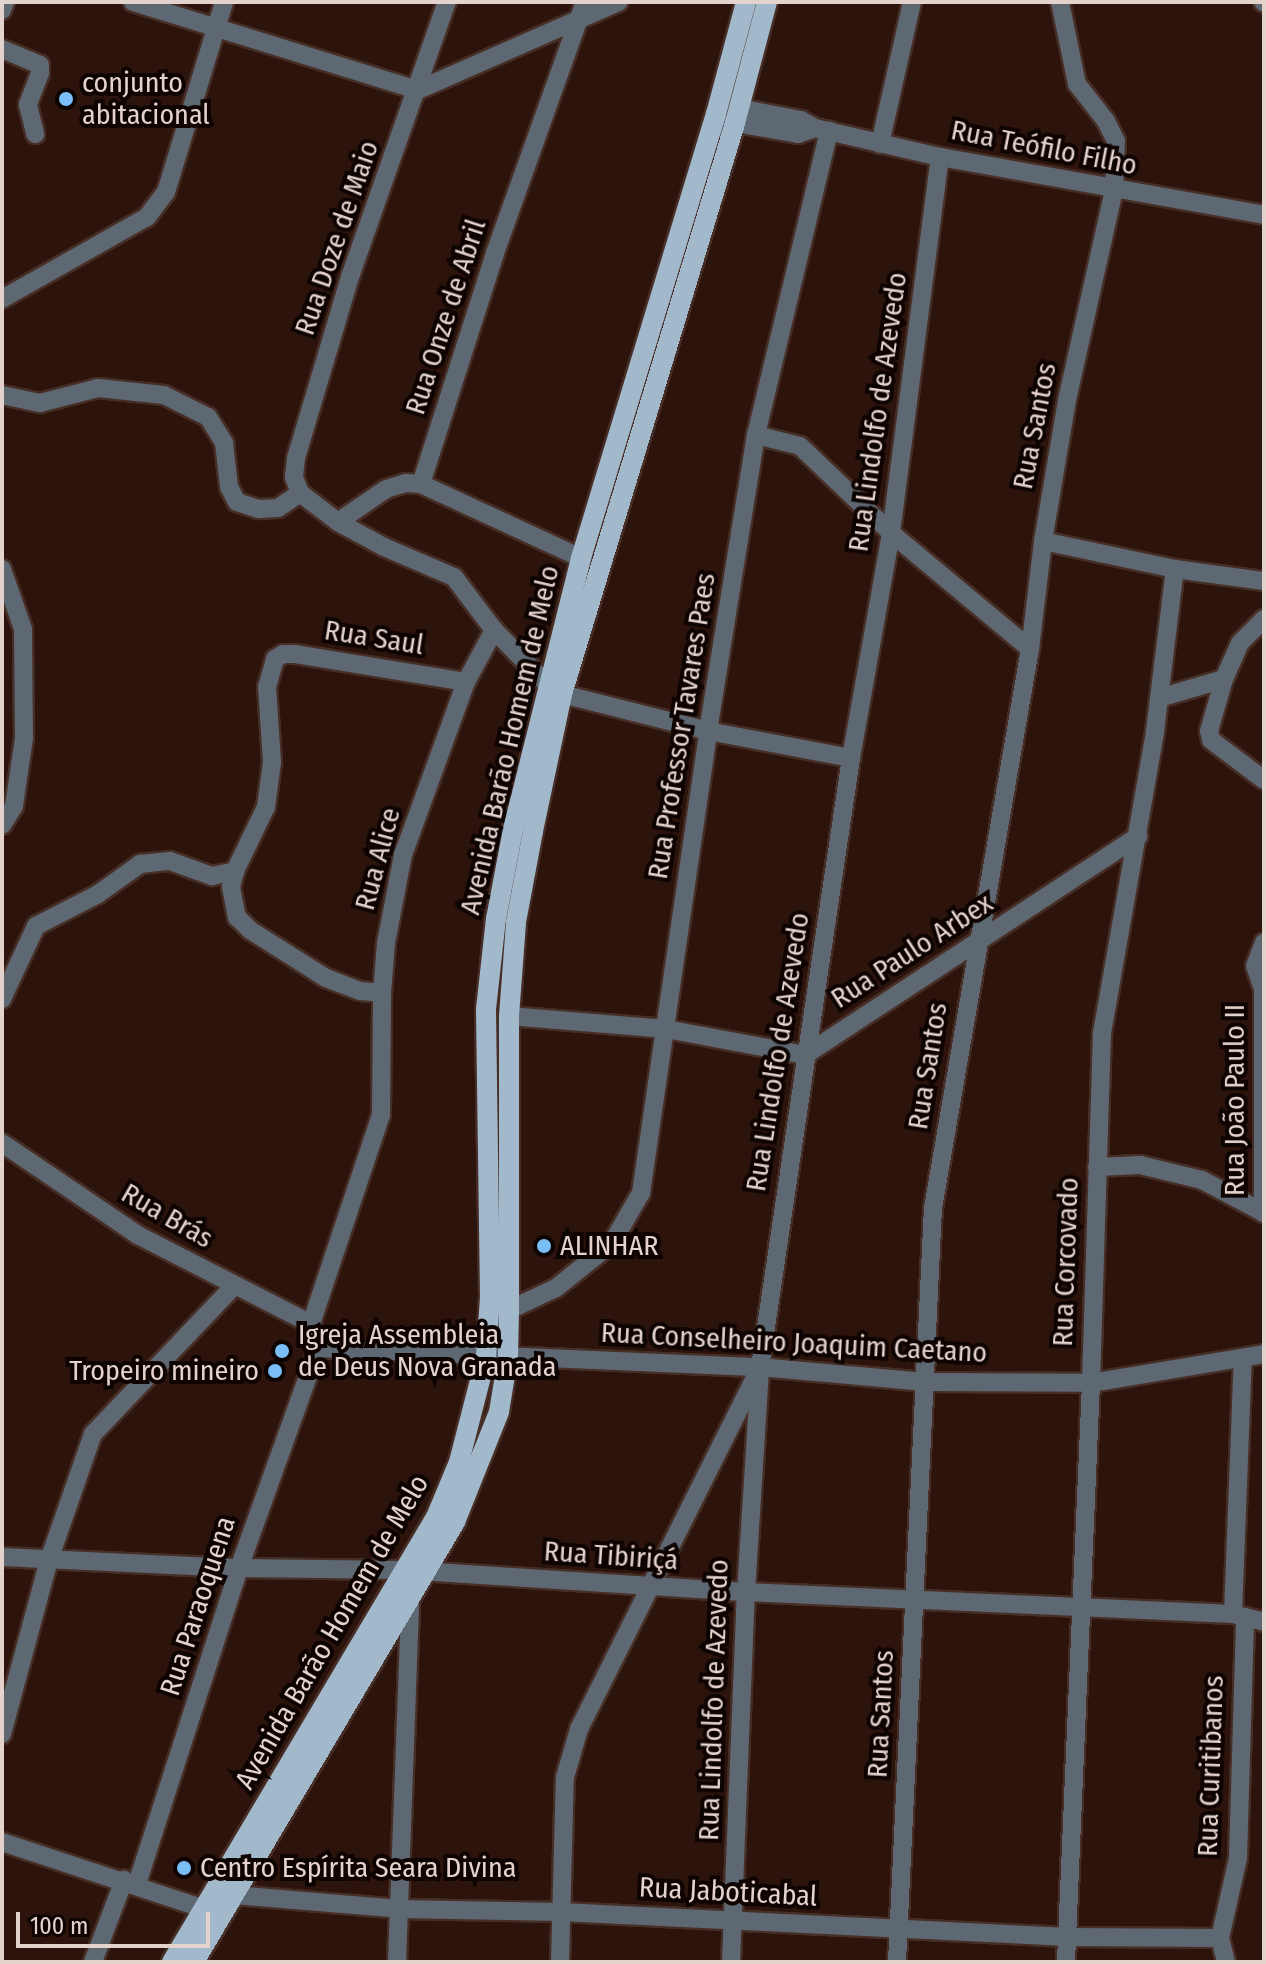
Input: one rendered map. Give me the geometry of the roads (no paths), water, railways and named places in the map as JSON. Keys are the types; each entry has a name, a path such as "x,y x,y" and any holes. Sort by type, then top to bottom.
{"main road":[{"name":"Avenida Barão Homem de Melo","path":"194,1962 410,1603 479,1469 499,1412 508,1357 509,1016 516,922 557,691 564,634 581,558 712,130 746,2"},
{"name":"Avenida Barão Homem de Melo","path":"172,1962 436,1517 459,1462 486,1357 490,1297 486,1009 496,919 513,829 737,115 767,2"}],"street":[{"path":"2,10 5,2"},
{"path":"133,2 418,90 618,2"},
{"path":"2,299 147,217 166,192 224,2"},
{"name":"Rua Doze de Maio","path":"300,493 294,477 296,458 351,274 447,2"},
{"name":"Rua Onze de Abril","path":"421,484 495,253 585,2"},
{"path":"880,144 912,2"},
{"name":"Rua Santos","path":"897,1962 933,1208 1030,649 1043,541 1067,400 1114,190 1116,141 1106,121 1077,84 1060,2"},
{"path":"2,49 40,65 28,105 35,134"},
{"path":"712,130 737,115"},
{"name":"Rua Teófilo Filho","path":"737,115 798,134 822,130 940,157 1264,215"},
{"name":"Rua Professor Tavares Paes","path":"509,1310 556,1288 612,1243 641,1193 708,731 756,435 822,130"},
{"name":"Rua Lindolfo de Azevedo","path":"731,1962 746,1592 760,1367 851,758 891,533 940,157"},
{"path":"2,395 40,403 98,388 164,395 208,417 224,443 229,487 237,502 259,509 278,508 300,493 338,522 384,547 454,577 494,630 557,691 708,731 851,758"},
{"path":"756,435 800,446 891,533 1030,649"},
{"path":"338,522 386,489 406,483 421,484 581,558"},
{"path":"1043,541 1175,569 1264,581"},
{"path":"2,569 23,629 24,738 14,806 2,825"},
{"name":"Rua Corcovado","path":"1066,1962 1091,1383 1102,1033 1138,836 1175,569"},
{"path":"1264,619 1240,643 1224,679 1209,731 1211,740 1264,780"},
{"name":"Rua Alice","path":"311,1324 381,1115 382,993 386,943 403,855 466,682 494,630"},
{"name":"Rua Saul","path":"235,871 266,807 272,762 267,687 275,659 283,654 295,654 466,682"},
{"path":"1159,698 1224,679"},
{"name":"Rua Paulo Arbex","path":"805,1055 1138,836"},
{"path":"2,999 36,926 98,894 140,864 170,861 212,876 235,871 231,887 237,917 250,930 326,978 360,991 382,993"},
{"name":"Rua João Paulo II","path":"1264,943 1255,966 1263,989 1264,1213"},
{"path":"509,1016 666,1029 805,1055"},
{"name":"Rua Brás","path":"2,1143 138,1235 311,1324"},
{"path":"1097,1167 1140,1165 1202,1180 1264,1213"},
{"path":"510,1281 543,1294"},
{"path":"2,1734 49,1560 93,1434 234,1286"},
{"path":"311,1324 318,1348"},
{"name":"Rua Conselheiro Joaquim Caetano","path":"318,1348 760,1367 925,1382 1091,1383 1264,1354"},
{"name":"Rua Paraoquena","path":"93,1962 131,1882 318,1348"},
{"name":"Rua Curitibanos","path":"1226,1962 1220,1938 1238,1858 1243,1359"},
{"path":"560,1962 565,1777 579,1729 760,1367"},
{"name":"Rua Tibiriçá","path":"2,1557 239,1568 405,1570 746,1592 1239,1616 1264,1622"},
{"path":"397,1962 410,1603"},
{"path":"2,1842 131,1882 205,1909"},
{"name":"Rua Jaboticabal","path":"234,1895 399,1909 561,1912 1068,1937 1220,1938"}],"place":[{"name":"conjunto abitacional","path":"66,99"},
{"name":"ALINHAR","path":"544,1246"},
{"name":"Igreja Assembleia de Deus Nova Granada","path":"282,1351"},
{"name":"Tropeiro mineiro","path":"275,1371"},
{"name":"Centro Espírita Seara Divina","path":"184,1868"}]}
